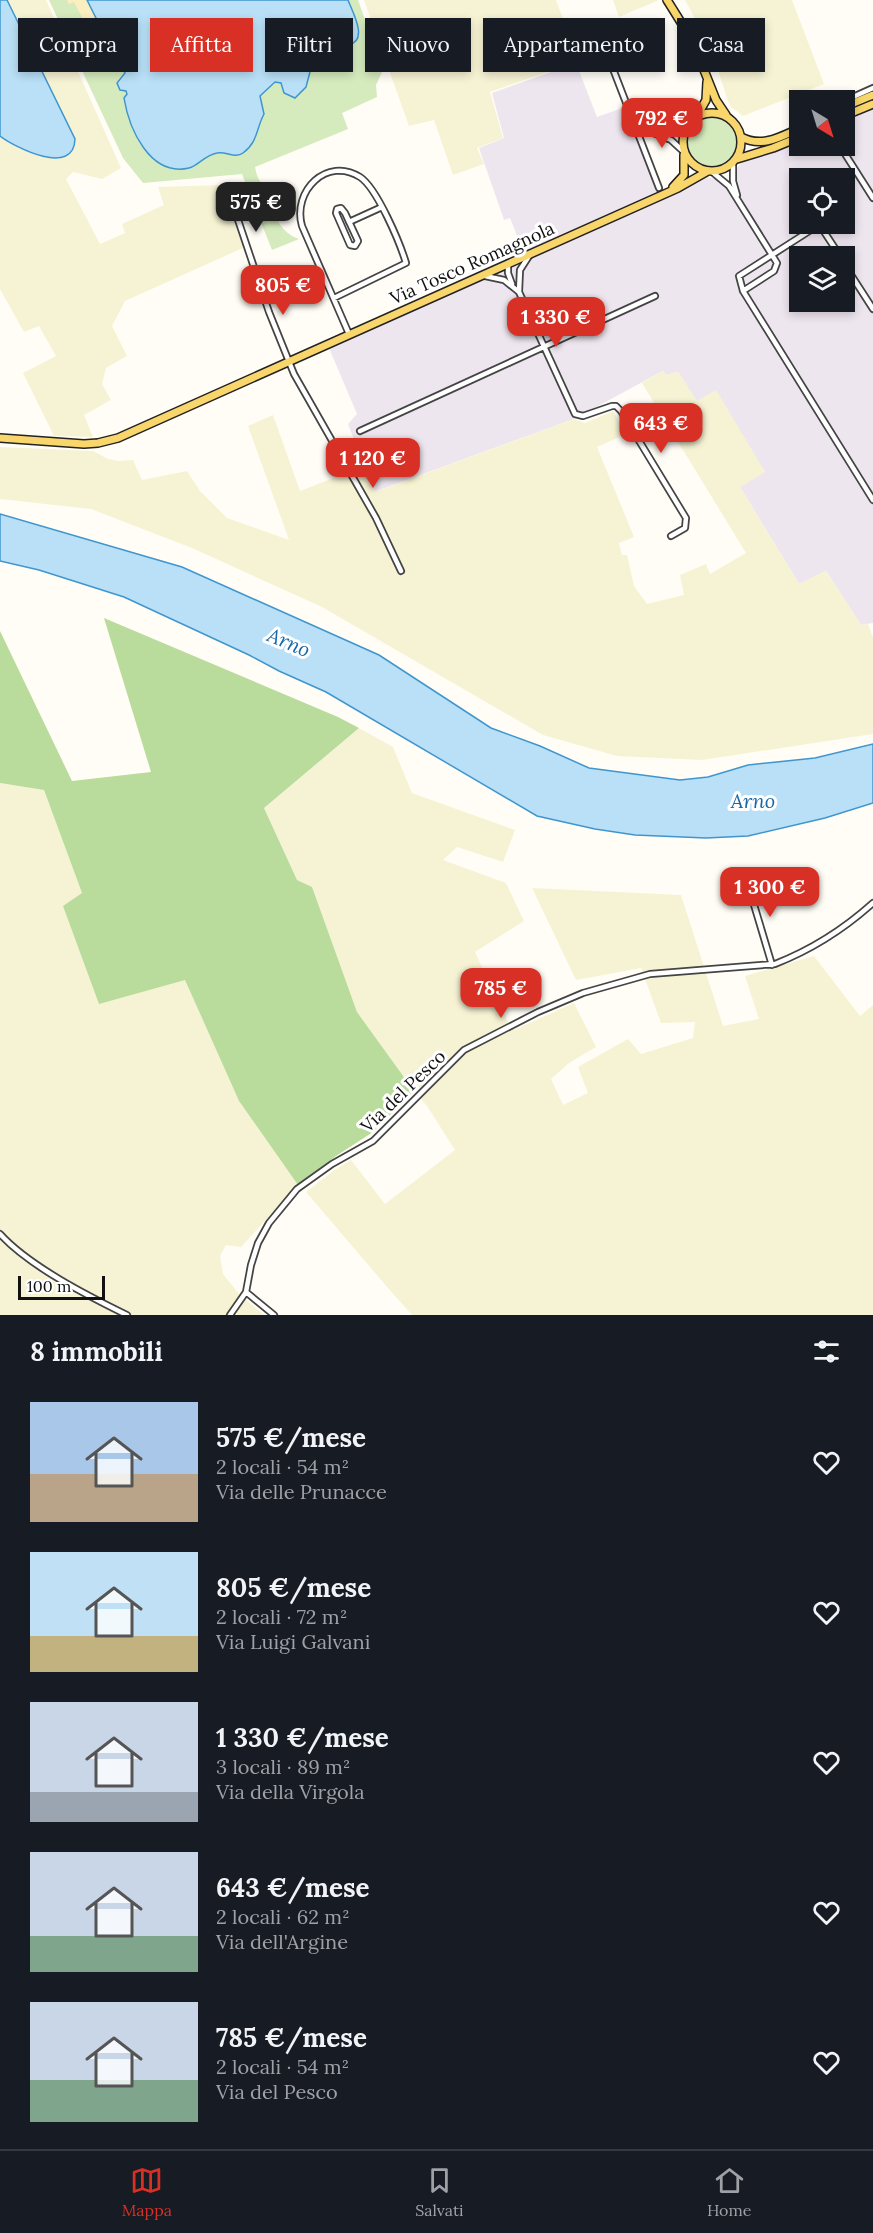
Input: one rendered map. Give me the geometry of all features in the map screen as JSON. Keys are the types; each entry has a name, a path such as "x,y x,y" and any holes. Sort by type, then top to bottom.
{"main road":[{"path":"667,0 692,40 717,103 736,124 741,137 741,149 734,161"},
{"path":"707,79 706,100 689,124 683,138 684,152 692,164 710,171 721,170 744,155 789,141"},
{"path":"855,102 873,94"},
{"path":"855,111 873,104"},
{"path":"696,117 710,112 720,113 729,118"},
{"path":"741,137 752,142 764,142 789,132"},
{"name":"Via Tosco Romagnola","path":"0,438 84,444 107,442 481,276 678,184 684,175 684,152"},
{"name":"Via Tosco Romagnola","path":"663,190 678,188 710,171"}],"street":[{"path":"614,72 663,190"},
{"path":"855,96 873,88"},
{"path":"636,129 674,130 689,124"},
{"path":"649,131 670,140 684,152"},
{"path":"846,156 873,198"},
{"path":"734,161 733,181 739,201"},
{"path":"710,171 724,181 739,201 777,263 776,269 743,291"},
{"path":"334,298 406,264 382,207 369,185 360,177 337,172 315,180 305,192 300,204 301,223 334,298 350,334"},
{"path":"229,194 289,361 304,392 376,518 400,571"},
{"path":"350,222 382,207"},
{"path":"337,209 343,209 350,222 358,241 355,246 350,244 336,213 337,209"},
{"path":"833,246 823,230 817,227 812,228 739,276 743,291 873,500"},
{"path":"519,292 522,264 535,251"},
{"path":"508,263 519,276"},
{"path":"508,263 512,285"},
{"path":"481,276 501,279 519,292 574,413 583,416 609,406 616,406 619,410 685,516 685,528 671,536"},
{"path":"855,281 873,309"},
{"path":"360,431 655,296"},
{"path":"746,885 749,888 772,964"},
{"name":"Via del Pesco","path":"246,1292 258,1243 269,1223 297,1189 332,1164 373,1141 464,1050 556,1004 583,993 650,974 772,964 794,957 830,936 873,903"},
{"path":"0,1234 10,1245 45,1269 127,1315"},
{"path":"230,1315 246,1292 274,1315"}],"shaded area":[{"path":"7,0 46,0 54,18 18,18 18,22"},
{"path":"364,0 556,0 563,18 483,18 483,72 547,72 490,92 503,138 477,148 484,164 453,175 434,120 409,126 390,72 471,72 471,18 370,18"},
{"path":"613,0 659,0 619,17"},
{"path":"685,0 792,0 824,84 809,90 789,90 789,98 743,116 731,107 719,72 765,72 765,18 695,18"},
{"path":"42,72 78,72 121,168 102,179 73,172 66,179 100,244 125,233 122,224 164,205 158,187 221,185 245,247 125,301 112,326 127,356 106,368 102,384 111,400 84,415 93,437 54,436 23,373 56,356 39,326 24,332 0,289 0,136 18,148 59,159 70,153 75,139"},
{"path":"551,72 580,72 597,117 625,107 661,200 706,177 716,179 733,189 736,169 743,161 789,145 789,156 855,156 855,116 873,107 873,623 861,625 826,571 799,584 740,487 765,471 697,402 678,372 666,375 663,371 574,419 374,492 348,424 357,414 326,341 523,251 510,218 504,220 479,148 504,138 492,93"},
{"path":"663,371 666,375 678,372 697,401 716,390 765,472 740,487 799,584 826,571 861,625 868,624 873,638 873,734 702,760 617,756 543,735 322,607 192,548 91,509 0,499 0,447 93,451 108,459 133,460 142,480 187,471 200,491 227,518 289,540 248,426 273,415 300,491 364,466 375,492 574,419 585,423 613,411 626,434 597,447 634,537 619,543 622,555 627,555 634,586 647,604 684,595 680,575 706,564 710,574 746,553 642,383"},
{"path":"359,728 393,747 412,793 515,830 503,862 457,847 443,860 506,883 524,921 475,952 514,1030 574,1003 596,1047 569,1063 551,1079 563,1105 588,1093 578,1067 628,1039 641,1054 693,1038 695,1022 661,1023 641,968 576,980 532,888 681,895 723,1026 759,1019 745,976 814,956 860,1016 873,1005 873,1315 412,1315 388,1288 306,1192 351,1160 385,1204 455,1150 427,1106 357,1012 312,888 297,880 264,808"},
{"path":"0,783 44,790 82,893 185,980 239,1101 298,1185 241,1247 226,1245 220,1256 223,1274 239,1294 264,1315 0,1315"}],"green space":[{"path":"49,0 358,0 365,20 365,72 382,72 376,85 377,97 342,113 348,129 255,167 261,182 274,192 273,206 277,220 286,231 299,239 272,250 242,174 143,183 123,158 83,72 138,72 138,18 57,18"},
{"path":"707,118 717,118 732,128 736,142 735,151 726,162 717,166 707,166 692,156 688,147 688,137 698,122"},
{"path":"104,618 359,728 264,808 297,880 312,887 357,1012 414,1091 373,1132 298,1185 239,1101 185,980 99,1004 63,906 82,893 44,790 0,783 0,631 72,781 151,772"}],"sand":[{"path":"67,0 87,0 96,18 82,18 74,2 69,4"}],"water":[{"path":"0,0 7,0 18,22 18,72 42,72 75,139 72,150 65,156 55,158 30,152 0,136"},
{"path":"87,0 348,0 359,32 358,38 353,42 353,18 265,18 265,72 310,72 306,87 295,98 284,93 281,83 275,82 260,96 264,114 254,140 240,155 217,153 192,167 175,169 163,165 144,148 131,123 124,98 126,91 120,90 117,83 124,72 138,72 138,18 96,18"},
{"name":"Arno","path":"0,514 182,567 379,655 491,728 540,746 589,768 680,780 708,777 748,765 815,758 873,744 873,803 825,818 748,836 706,838 635,835 537,816 326,692 249,655 124,597 39,570 0,561"}]}
